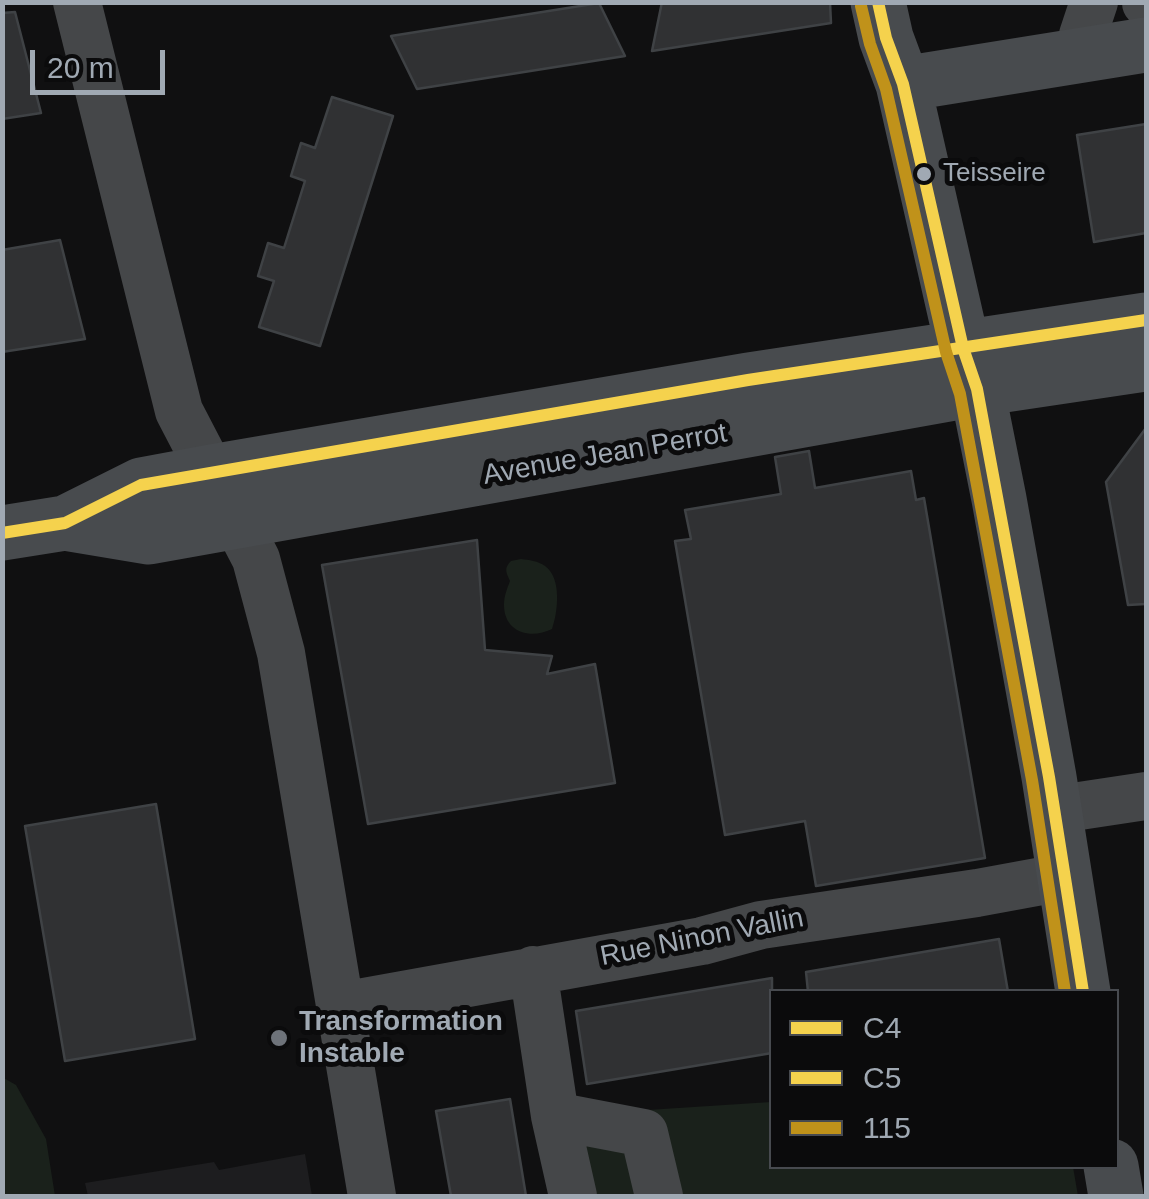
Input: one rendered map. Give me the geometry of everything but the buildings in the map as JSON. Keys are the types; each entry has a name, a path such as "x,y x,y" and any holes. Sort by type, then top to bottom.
{"main road":[{"path":"878,2 903,84 1000,499 1083,989"},
{"path":"903,84 1146,45"},
{"name":"Avenue Jean Perrot","path":"65,523 149,537 970,369 1146,320"},
{"name":"Avenue Jean Perrot","path":"2,534 65,523 141,485 748,380 1146,364"},
{"path":"1112,1169 1116,1196"}],"street":[{"path":"77,2 179,411 237,520 264,583 281,653 372,1196"},
{"path":"1081,54 1094,2"},
{"path":"1054,810 1146,796"},
{"name":"Rue Ninon Vallin","path":"341,1006 702,941 761,924 1064,877"},
{"path":"533,970 555,1116 573,1196"},
{"path":"555,1116 644,1133 659,1196"}],"shaded area":[{"path":"521,559 542,564 554,579 557,596 552,629 527,633 508,622 504,605 510,581 507,566"},
{"path":"2,1077 16,1085 46,1139 55,1196 3,1196"},
{"path":"769,1102 769,1169 1073,1169 1078,1196 570,1196 555,1116"},
{"path":"305,1154 312,1196 88,1196 85,1183 214,1162 219,1170"}],"transit line":[{"name":"C5","path":"878,2 903,84 963,348 977,389 1049,777 1083,989"},
{"name":"115","path":"861,6 886,89 946,352 960,394 1032,780 1065,989"},
{"name":"C4","path":"2,533 65,523 141,485 748,380 1146,320"}],"place":[{"name":"Teisseire","path":"924,174"},
{"name":"Transformation Instable","path":"279,1038"}]}
